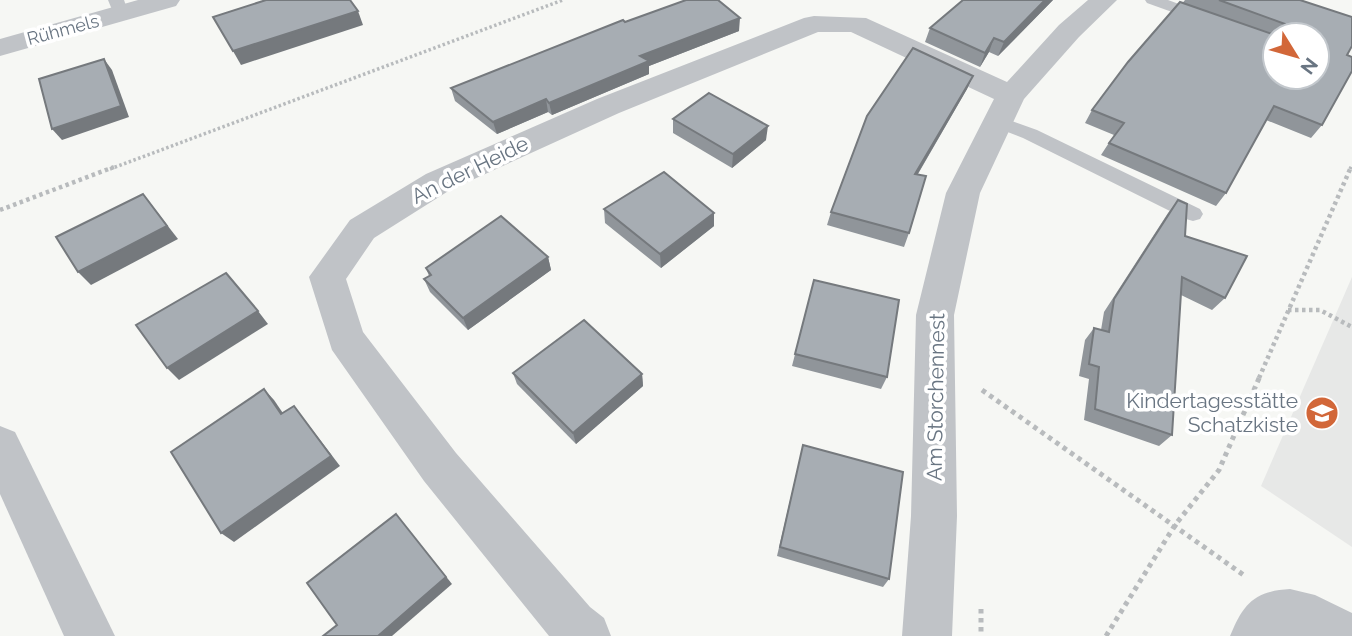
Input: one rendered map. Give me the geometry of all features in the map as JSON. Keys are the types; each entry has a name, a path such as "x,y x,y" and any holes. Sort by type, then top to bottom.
{"street":[{"name":"Rühmels","path":"0,48 118,7 166,0"},
{"name":"Am Storchennest","path":"927,636 934,516 935,315 963,193 1004,108 1069,31 1104,0"},
{"name":"An der Heide","path":"586,636 572,625 440,467 346,339 327,277 362,229 438,181 608,106 814,24 856,24 1004,108"},
{"path":"0,446 90,636"},
{"path":"1275,624 1328,626 1342,636"}],"lane":[{"path":"1153,0 1214,22"},
{"path":"1004,108 1030,134 1194,215"}],"path":[{"path":"0,210 564,0"},
{"path":"1106,636 1175,525 1219,470 1352,165"},
{"path":"1288,310 1320,310 1352,327"},
{"path":"982,377 982,403"},
{"path":"982,390 1175,525 1275,624"},
{"path":"981,601 981,636"}],"shaded area":[{"name":"Kindertagesstätte Schatzkiste","path":"1352,277 1352,547 1261,486"}],"building":[{"path":"266,0 350,0 358,11 233,51 213,17"},
{"path":"686,0 718,0 740,18 640,56 649,61 549,103 546,99 493,122 451,88 623,20 625,22"},
{"path":"963,0 1045,0 1004,42 994,38 985,53 930,28"},
{"path":"1219,0 1300,0 1352,17 1352,46 1347,55 1352,57 1352,71 1322,125 1274,106 1226,193 1109,143 1124,123 1092,110 1128,62 1180,2 1261,30 1261,91 1331,91 1331,21 1277,21"},
{"path":"913,48 973,76 915,174 926,176 909,233 831,212 867,116"},
{"path":"104,59 121,106 52,129 39,79"},
{"path":"709,93 768,126 733,154 673,119"},
{"path":"664,172 714,213 660,254 604,209"},
{"path":"143,194 167,226 78,272 56,237"},
{"path":"1178,200 1187,204 1185,236 1247,256 1225,298 1182,277 1172,435 1095,409 1099,367 1089,364 1094,328 1109,332 1114,299"},
{"path":"501,216 548,257 463,318 424,279 431,275 426,268"},
{"path":"226,273 258,311 167,368 136,325"},
{"path":"814,280 899,300 887,377 795,354"},
{"path":"584,320 642,374 573,433 513,373"},
{"path":"264,389 281,414 294,406 331,456 221,533 171,452"},
{"path":"803,445 903,472 889,579 780,547"},
{"path":"396,514 446,577 378,636 323,636 337,625 307,583"}],"place":[{"name":"Kindertagesstätte Schatzkiste","path":"1322,413"}]}
